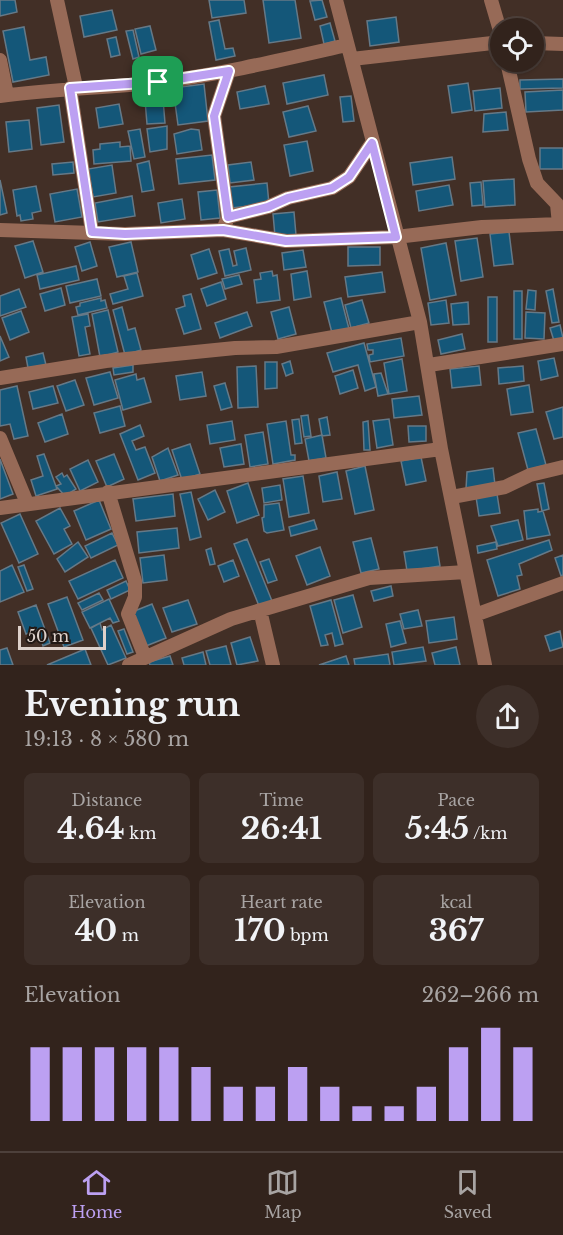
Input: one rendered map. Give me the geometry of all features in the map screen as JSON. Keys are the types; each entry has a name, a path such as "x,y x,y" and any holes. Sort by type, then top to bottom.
{"street":[{"path":"57,0 73,87 92,232"},
{"path":"336,0 420,322 429,365 441,449 485,665"},
{"path":"491,0 496,18"},
{"path":"352,59 490,43"},
{"path":"544,44 563,45"},
{"path":"0,60 4,95 73,87 158,82 229,71 347,45"},
{"path":"226,224 214,116 229,71"},
{"path":"226,224 286,241 396,237 482,227 561,224 557,204 537,183 529,159 509,72"},
{"path":"0,230 125,234 226,224 288,198 332,188 349,177 372,143"},
{"path":"0,378 106,361 235,348 276,347 420,322"},
{"path":"429,365 563,344"},
{"path":"0,438 27,502"},
{"path":"0,508 27,502 441,449"},
{"path":"452,497 506,487 530,475 563,467"},
{"path":"108,492 135,582 135,597 129,614 145,657"},
{"path":"129,665 192,639 231,619 369,578 466,572"},
{"path":"475,615 563,583"},
{"path":"260,610 273,665"}],"building":[{"path":"0,0 15,0 17,12 0,16"},
{"path":"209,0 244,0 246,13 212,18"},
{"path":"263,0 295,0 301,38 269,43"},
{"path":"322,0 327,17 315,20 310,1"},
{"path":"112,10 117,30 84,37 80,16"},
{"path":"396,17 399,42 370,46 367,21"},
{"path":"219,20 225,49 233,48 235,56 216,60 209,22"},
{"path":"330,23 335,41 324,44 320,26"},
{"path":"150,26 156,50 141,54 135,29"},
{"path":"24,27 30,60 46,57 49,75 13,82 3,31"},
{"path":"133,30 139,57 133,59 126,31"},
{"path":"116,37 120,55 111,57 107,39"},
{"path":"324,75 328,95 287,104 283,83"},
{"path":"563,79 563,88 520,89 520,80"},
{"path":"468,83 472,110 452,113 448,86"},
{"path":"204,84 208,121 178,125 173,88"},
{"path":"265,86 269,104 240,109 237,92"},
{"path":"500,88 502,108 475,111 473,91"},
{"path":"563,90 563,110 526,112 525,92"},
{"path":"351,96 354,121 343,122 340,97"},
{"path":"163,99 165,123 147,124 145,100"},
{"path":"119,104 123,124 99,128 96,108"},
{"path":"59,105 64,142 41,145 37,108"},
{"path":"308,106 316,131 289,137 283,112"},
{"path":"506,112 508,130 483,132 484,114"},
{"path":"29,120 32,149 9,152 6,122"},
{"path":"167,126 167,149 150,152 147,129"},
{"path":"140,129 145,157 134,159 128,131"},
{"path":"191,129 199,130 202,150 177,154 174,134"},
{"path":"307,141 313,171 290,176 284,145"},
{"path":"120,142 120,147 130,146 131,161 94,164 93,150 100,149 100,144"},
{"path":"540,148 563,148 563,169 540,169"},
{"path":"212,155 215,180 179,184 176,159"},
{"path":"452,157 455,179 413,185 410,163"},
{"path":"149,161 154,190 142,192 137,164"},
{"path":"73,162 74,173 53,175 52,164"},
{"path":"251,162 254,180 230,183 228,165"},
{"path":"112,165 116,193 93,197 88,169"},
{"path":"514,179 515,205 485,207 483,181"},
{"path":"0,180 7,213 0,215"},
{"path":"481,182 483,205 472,206 470,183"},
{"path":"267,183 269,204 231,208 229,187"},
{"path":"449,185 453,205 419,211 416,191"},
{"path":"36,186 41,211 32,213 33,219 21,221 20,215 17,216 13,190"},
{"path":"77,189 82,217 55,222 50,194"},
{"path":"217,190 220,218 201,220 198,192"},
{"path":"132,196 135,216 98,222 95,203"},
{"path":"182,199 185,219 161,223 158,203"},
{"path":"294,212 296,235 275,236 273,214"},
{"path":"509,232 513,264 494,266 490,234"},
{"path":"477,238 483,277 461,281 455,241"},
{"path":"33,241 43,272 25,278 15,246"},
{"path":"90,242 97,266 82,271 75,247"},
{"path":"131,242 138,272 117,277 109,247"},
{"path":"446,243 456,295 430,300 421,248"},
{"path":"348,247 380,247 380,265 348,266"},
{"path":"246,248 251,270 225,276 219,251 229,249 233,266 237,265 234,251"},
{"path":"209,249 217,273 198,279 191,255"},
{"path":"303,250 306,267 284,270 282,253"},
{"path":"76,266 79,280 40,289 37,275"},
{"path":"272,271 273,276 277,275 280,300 257,303 254,280 261,279 260,273"},
{"path":"307,271 311,297 294,300 291,274"},
{"path":"382,272 385,292 348,297 345,277"},
{"path":"137,273 143,296 113,304 110,294 128,289 124,276"},
{"path":"239,275 242,284 225,289 222,279"},
{"path":"97,279 101,296 70,303 66,286"},
{"path":"221,282 226,299 207,306 201,289"},
{"path":"61,288 65,305 45,311 40,294"},
{"path":"19,289 26,307 0,316 0,296"},
{"path":"553,289 559,322 552,323 546,291"},
{"path":"528,290 536,291 535,310 526,309"},
{"path":"514,291 522,291 522,339 514,339"},
{"path":"191,294 201,329 184,334 176,309 185,306 183,296"},
{"path":"488,297 497,297 497,342 488,342"},
{"path":"101,298 101,301 105,300 107,308 78,315 76,307 80,306 80,303"},
{"path":"341,298 349,329 332,333 324,302"},
{"path":"362,300 369,323 351,328 345,305"},
{"path":"446,300 449,323 431,325 428,303"},
{"path":"468,302 469,324 453,325 451,304"},
{"path":"122,307 128,330 135,328 141,350 125,355 113,310"},
{"path":"289,307 296,334 278,339 271,312"},
{"path":"108,310 118,352 100,357 92,314"},
{"path":"21,311 29,332 10,340 2,318"},
{"path":"247,312 252,326 220,338 215,323"},
{"path":"526,312 545,313 544,339 525,338"},
{"path":"88,314 90,326 85,327 90,354 79,356 72,317"},
{"path":"560,325 563,338 554,341 550,328"},
{"path":"462,334 465,349 441,354 438,340"},
{"path":"0,336 9,357 0,361"},
{"path":"401,338 404,356 370,362 369,355 373,354 373,350 368,350 367,344"},
{"path":"364,343 376,387 365,391 358,365 333,372 327,353"},
{"path":"43,353 46,365 28,368 26,357"},
{"path":"554,358 558,376 541,380 538,361"},
{"path":"402,359 407,391 389,394 384,363"},
{"path":"290,361 293,373 286,376 282,364"},
{"path":"265,362 277,362 277,388 265,389"},
{"path":"133,365 133,372 114,375 113,368"},
{"path":"256,366 258,407 238,408 237,367"},
{"path":"479,366 481,385 452,388 450,369"},
{"path":"523,366 524,381 499,384 498,368"},
{"path":"353,370 358,388 340,394 335,376"},
{"path":"110,372 118,398 94,405 86,378"},
{"path":"202,372 206,396 180,400 176,376"},
{"path":"381,373 388,394 378,396 374,374"},
{"path":"136,374 137,380 144,378 151,402 123,410 115,380"},
{"path":"75,380 84,405 66,411 57,386"},
{"path":"225,383 232,407 221,410 214,386"},
{"path":"529,385 533,412 511,415 507,389"},
{"path":"17,386 28,436 14,439 10,424 0,426 0,390"},
{"path":"53,386 58,403 33,409 29,392"},
{"path":"419,396 422,415 394,418 392,399"},
{"path":"120,406 125,426 100,433 94,413"},
{"path":"563,407 563,437 554,439 546,412"},
{"path":"62,414 68,434 45,442 38,423"},
{"path":"308,415 311,436 304,437 301,416"},
{"path":"327,417 330,435 322,436 319,419"},
{"path":"299,419 302,443 295,444 292,420"},
{"path":"389,419 393,445 377,448 373,421"},
{"path":"232,421 235,440 210,444 207,425"},
{"path":"286,421 291,455 295,455 295,460 273,464 267,424"},
{"path":"368,421 370,450 364,450 363,422"},
{"path":"140,425 144,436 132,441 136,450 145,447 155,473 138,480 120,434"},
{"path":"408,426 426,426 426,441 409,442"},
{"path":"536,429 546,465 528,470 518,433"},
{"path":"263,432 268,464 250,467 245,435"},
{"path":"322,435 326,458 309,461 305,439"},
{"path":"190,444 200,474 182,480 172,450"},
{"path":"241,444 244,464 224,467 220,448"},
{"path":"168,448 178,475 160,481 152,457"},
{"path":"44,454 57,489 36,496 31,480 43,476 37,456"},
{"path":"114,454 124,479 107,487 96,461"},
{"path":"421,457 426,481 406,485 401,461"},
{"path":"0,459 13,494 0,499"},
{"path":"88,460 98,482 80,491 70,469"},
{"path":"365,466 374,510 355,514 346,471"},
{"path":"493,468 495,485 466,489 467,472"},
{"path":"337,472 342,499 323,502 319,476"},
{"path":"62,473 64,477 67,475 76,489 65,496 56,486 61,484 56,477"},
{"path":"303,476 309,513 289,517 283,479"},
{"path":"248,483 259,515 237,523 227,491"},
{"path":"544,483 549,509 542,511 537,484"},
{"path":"280,485 282,500 264,503 262,488"},
{"path":"215,490 225,512 208,520 198,499"},
{"path":"191,492 201,537 190,540 180,494"},
{"path":"173,494 175,516 136,521 133,499"},
{"path":"497,494 500,513 479,516 476,497"},
{"path":"99,500 111,529 86,540 74,511"},
{"path":"279,503 284,530 267,533 264,531 262,518 264,517 264,505"},
{"path":"60,508 70,526 64,529 72,544 54,554 36,521"},
{"path":"538,509 538,512 543,511 550,535 527,539 524,511"},
{"path":"20,514 38,554 19,563 1,523"},
{"path":"314,520 317,529 291,536 289,527"},
{"path":"518,520 523,540 498,546 491,526"},
{"path":"177,528 179,548 139,553 137,532"},
{"path":"112,533 118,545 91,558 85,546"},
{"path":"371,538 379,569 361,573 353,542"},
{"path":"247,539 272,601 259,606 234,544"},
{"path":"549,540 552,550 519,564 522,575 517,576 520,589 498,596 487,560"},
{"path":"78,542 88,557 65,572 57,559"},
{"path":"496,542 497,549 478,553 477,546"},
{"path":"320,547 330,576 307,585 296,556"},
{"path":"437,547 440,566 407,571 404,552"},
{"path":"211,548 215,564 210,565 206,550"},
{"path":"164,555 167,580 143,583 140,558"},
{"path":"563,555 563,575 561,576 555,558"},
{"path":"269,559 277,580 268,583 260,562"},
{"path":"115,560 123,578 78,599 69,581"},
{"path":"233,560 239,576 224,582 218,566"},
{"path":"12,565 24,592 0,602 0,571"},
{"path":"24,565 33,589 27,591 18,567"},
{"path":"126,581 130,590 111,599 107,590"},
{"path":"391,586 393,596 374,601 371,591"},
{"path":"99,593 103,600 82,610 78,603"},
{"path":"353,595 362,627 343,633 334,600"},
{"path":"67,597 83,640 64,647 48,604"},
{"path":"109,599 119,621 113,623 110,618 90,628 82,612"},
{"path":"188,600 197,624 172,632 163,608"},
{"path":"331,600 343,644 335,646 332,633 325,635 328,645 321,646 310,606"},
{"path":"152,604 166,638 146,646 132,612"},
{"path":"36,605 50,643 43,646 38,630 26,634 18,612"},
{"path":"418,610 422,626 404,629 400,614"},
{"path":"454,617 457,639 429,643 426,621"},
{"path":"400,621 406,643 391,647 386,624"},
{"path":"100,623 102,630 111,625 126,658 108,665 91,628"},
{"path":"124,629 133,652 127,654 118,631"},
{"path":"560,631 563,647 550,651 545,636"},
{"path":"250,637 258,661 237,665 231,643"},
{"path":"226,646 231,665 210,665 206,651"},
{"path":"423,647 426,661 394,665 392,652"},
{"path":"456,647 460,665 435,665 432,653"},
{"path":"7,648 13,665 0,665 0,650"},
{"path":"85,649 91,665 47,665"},
{"path":"203,652 206,665 184,665 182,658"},
{"path":"388,654 390,665 355,665 354,659"},
{"path":"170,656 173,665 150,665 149,662"},
{"path":"346,656 349,665 319,665"}],"route":[{"path":"229,71 214,116 228,217 268,207 288,198 332,188 349,177 372,143 396,237 286,241 223,230 125,234 92,232 70,88 158,82 229,71"}]}
